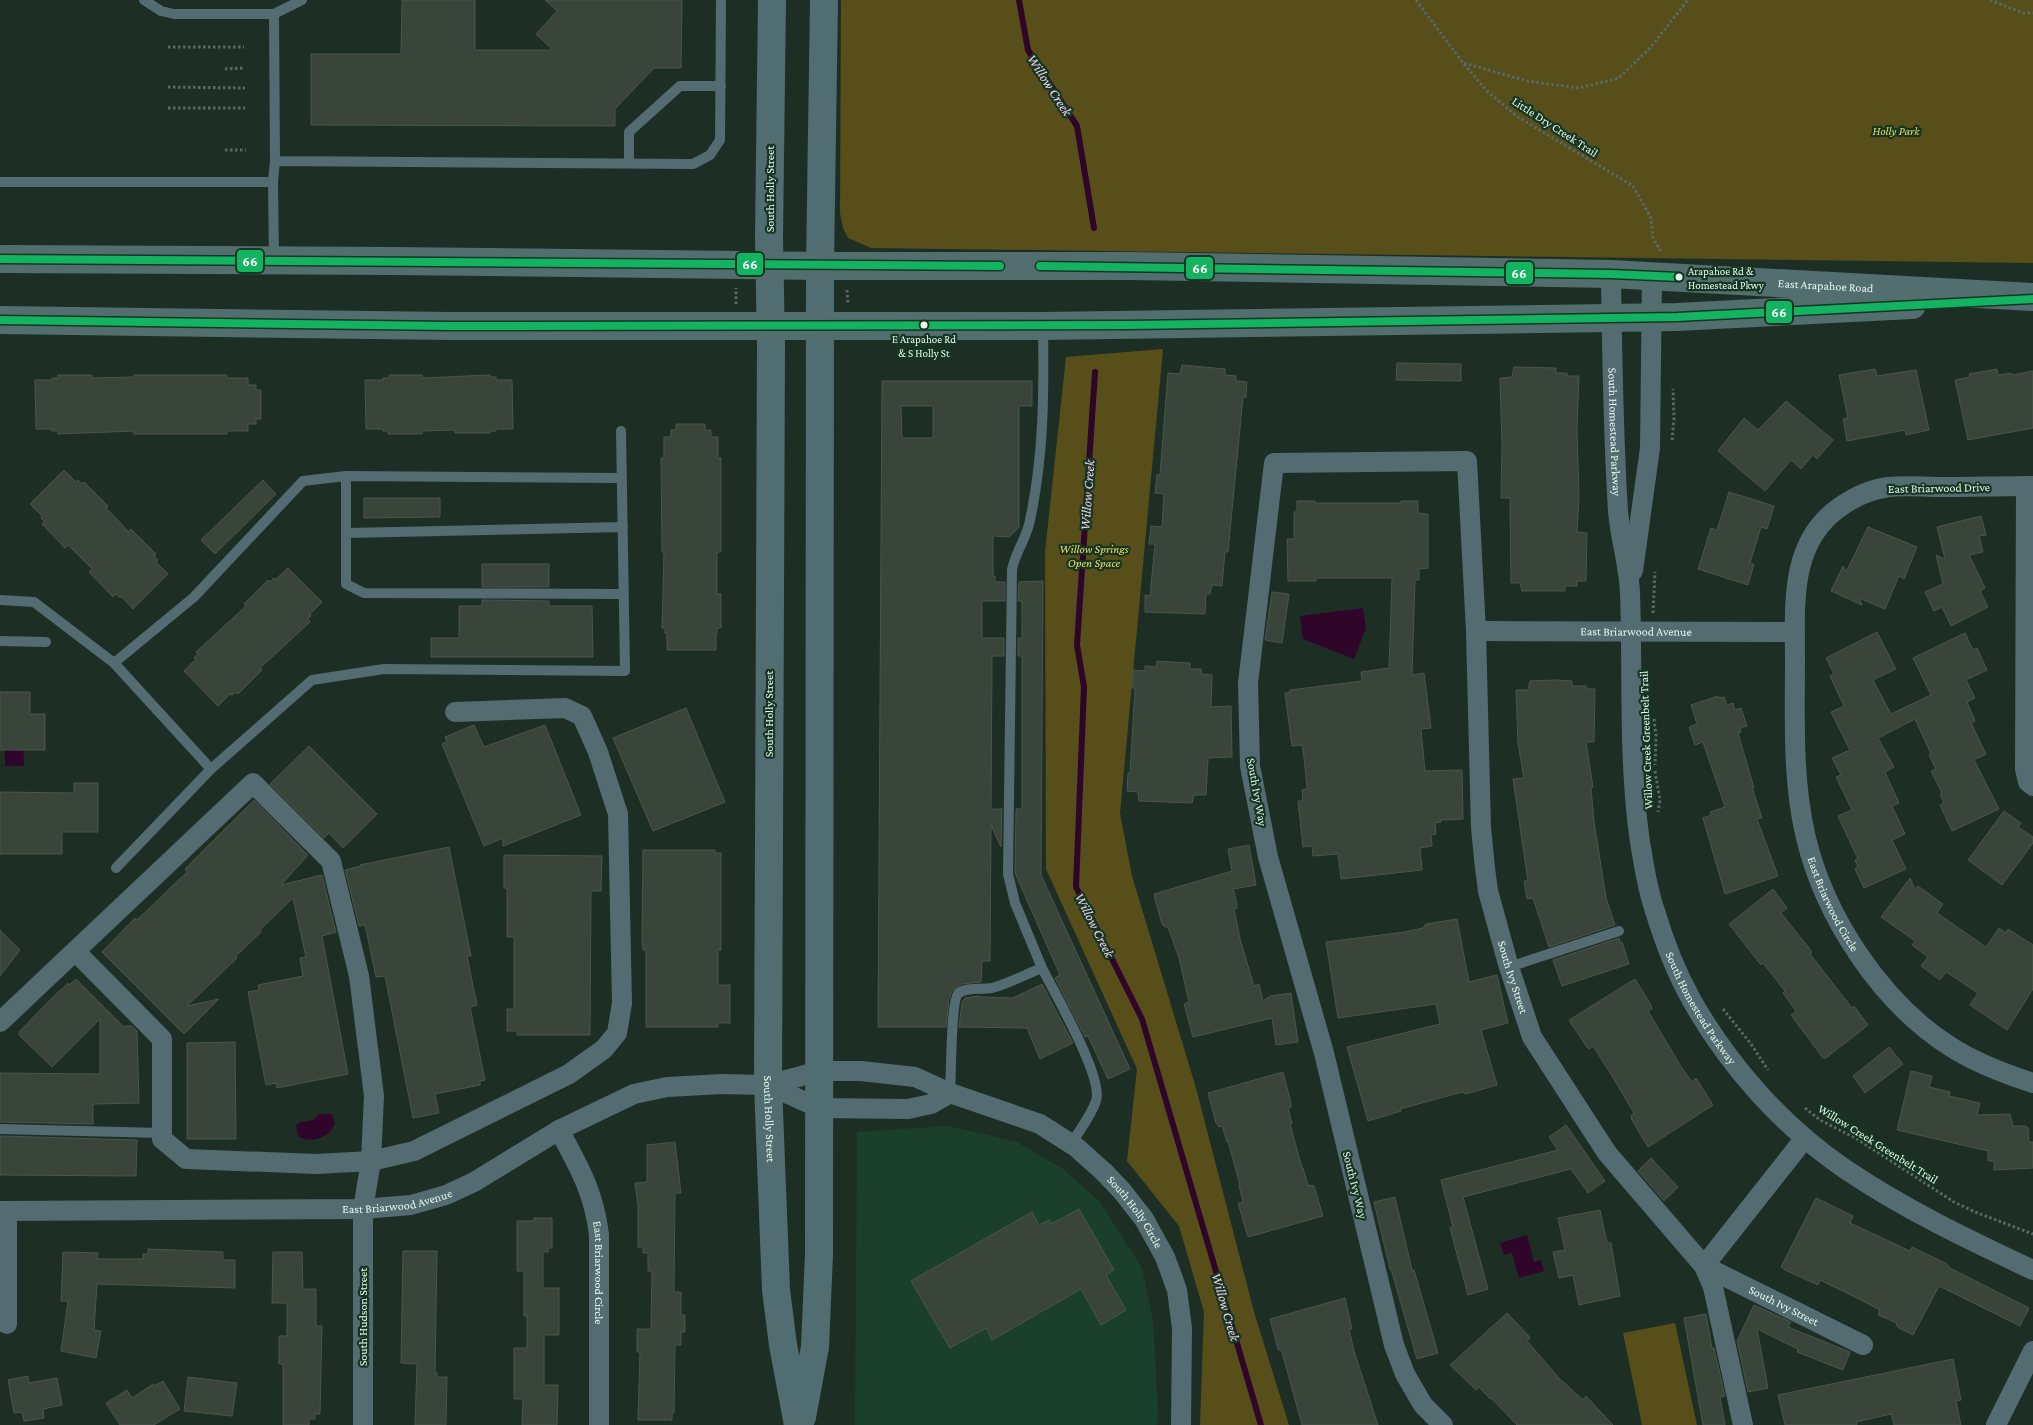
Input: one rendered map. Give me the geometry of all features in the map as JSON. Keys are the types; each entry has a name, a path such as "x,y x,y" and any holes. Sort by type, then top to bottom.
{"main road":[{"name":"South Holly Street","path":"772,0 768,1084 776,1290 783,1345 800,1425"},
{"name":"South Holly Street","path":"800,1425 815,1347 819,1254 821,327 833,266 824,0"},
{"name":"East Arapahoe Road","path":"0,258 833,266 1129,266 1611,274 2033,298"},
{"name":"East Arapahoe Road","path":"0,320 450,326 1042,326 1652,317 2033,298"}],"street":[{"name":"South Homestead Parkway","path":"1611,274 1614,453 1619,517 1630,588 1633,760 1636,803 1640,840 1654,909 1687,990 1706,1023 1747,1080 1781,1116 1806,1138 1844,1168 1898,1201 2033,1270"},
{"name":"South Homestead Parkway","path":"1630,588 1642,517 1650,448 1652,275"},
{"name":"South Ivy Way","path":"1443,1425 1422,1405 1405,1374 1394,1345 1324,1053 1268,857 1250,766 1248,683 1274,462 1467,461 1476,631"},
{"path":"2029,486 2030,737 2025,768 2028,782 2033,786"},
{"name":"East Briarwood Drive","path":"1795,632 1799,566 1807,545 1819,527 1839,507 1866,493 1889,487 2029,486"},
{"name":"East Briarwood Avenue","path":"1476,631 1795,632"},
{"name":"South Ivy Street","path":"1476,631 1480,828 1488,891 1509,968 1532,1036 1607,1153 1704,1266 1713,1287 1744,1425"},
{"name":"East Briarwood Circle","path":"1795,632 1796,763 1800,806 1814,866 1828,902 1842,929 1869,970 1912,1016 1950,1046 1982,1063 2033,1083"},
{"path":"0,1022 76,952 162,1039 162,1139 186,1159 316,1164 371,1161 414,1150 568,1074 604,1049 617,1033 622,1003 618,814 598,752 582,716 565,708 456,712"},
{"name":"South Hudson Street","path":"76,952 253,783 331,861 360,985 374,1096 371,1161 363,1209 363,1425"},
{"name":"South Holly Circle","path":"768,1084 820,1071 861,1071 915,1077 950,1093 1040,1124 1071,1144 1104,1172 1122,1191 1144,1218 1165,1256 1177,1290 1182,1328 1181,1425"},
{"path":"768,1084 820,1108 908,1109 931,1104 950,1093"},
{"name":"East Briarwood Avenue","path":"3,1211 363,1209 411,1205 446,1195 474,1182 559,1130 634,1094 685,1086 768,1084"},
{"name":"East Briarwood Circle","path":"559,1130 585,1178 596,1210 599,1235 598,1425"},
{"path":"1704,1266 1806,1138"},
{"path":"3,1211 7,1324"},
{"name":"South Ivy Street","path":"1704,1266 1863,1345"},
{"path":"1996,1425 2033,1351"}],"lane":[{"path":"144,0 161,11 174,14 274,14 302,0"},
{"path":"275,161 693,164 710,155 720,140 721,0"},
{"path":"274,14 274,260"},
{"path":"629,163 629,132 680,86 721,86"},
{"path":"0,182 273,182"},
{"path":"1042,326 1043,438 1027,535 1013,560 1012,570 1008,874 1015,903 1042,968 1081,1046 1092,1072 1096,1089 1097,1100 1071,1144"},
{"path":"116,868 211,768 312,680 384,669 626,672 621,431"},
{"path":"114,663 194,596 304,481 346,476 622,478"},
{"path":"346,476 346,584 364,593 624,594"},
{"path":"347,533 623,527"},
{"path":"0,600 34,602 114,663 211,768"},
{"path":"0,641 46,642"},
{"path":"1509,968 1619,930"},
{"path":"950,1093 953,1026 958,993 992,988 1042,968"},
{"path":"0,1129 162,1132"}],"path":[{"name":"Little Dry Creek Trail","path":"1416,0 1488,92 1518,117 1633,186 1651,218 1653,238 1660,250 1669,254"},
{"path":"1463,62 1527,81 1579,88 1619,78 1650,48 1688,0"},
{"path":"1990,0 2023,13 2033,13"},
{"path":"168,47 244,47"},
{"path":"225,69 244,68"},
{"path":"168,87 245,88"},
{"path":"168,108 245,108"},
{"path":"225,150 246,150"},
{"path":"833,266 849,327"},
{"path":"1670,448 1674,419 1672,388"},
{"path":"1653,631 1655,570"},
{"name":"Willow Creek Greenbelt Trail","path":"1653,715 1656,736 1655,770 1660,800 1658,818"},
{"path":"1720,1006 1773,1076"},
{"name":"Willow Creek Greenbelt Trail","path":"1801,1106 1820,1120 1857,1140 1954,1202 2033,1234"}],"shaded area":[{"path":"1363,608 1366,628 1354,659 1303,639 1300,616"},
{"path":"23,729 24,766 5,766 5,730"},
{"path":"319,1114 332,1114 335,1123 333,1128 325,1136 314,1140 303,1139 298,1136 296,1125 311,1120"},
{"path":"949,1126 1017,1142 1063,1169 1100,1202 1142,1268 1153,1320 1158,1411 1157,1425 855,1425 857,1132"},
{"path":"1527,1235 1534,1262 1541,1260 1544,1271 1519,1278 1512,1253 1504,1255 1500,1243"}],"green space":[{"name":"Holly Park","path":"841,0 2033,0 2033,263 871,248 848,238 843,228 840,213"},
{"name":"Willow Springs Open Space","path":"1163,349 1120,813 1132,876 1196,1088 1254,1312 1289,1425 1200,1425 1204,1312 1179,1226 1127,1161 1137,1069 1046,869 1045,552 1066,357"},
{"path":"1675,1323 1697,1425 1642,1425 1623,1333"}],"building":[{"path":"402,0 475,0 475,50 553,50 536,34 557,11 545,0 682,0 681,68 654,68 615,109 615,126 311,125 311,54 401,54"},
{"path":"1397,363 1461,364 1461,381 1396,380"},
{"path":"1182,365 1225,369 1225,375 1236,376 1236,381 1247,382 1246,397 1243,397 1228,552 1225,552 1222,586 1212,585 1210,594 1206,594 1205,614 1145,612 1145,595 1150,596 1155,544 1149,544 1151,526 1162,527 1164,494 1155,493 1157,475 1160,475 1168,373 1180,374"},
{"path":"1514,367 1556,368 1556,373 1567,373 1567,376 1579,376 1577,429 1579,497 1577,532 1587,533 1586,581 1577,581 1577,586 1565,586 1565,591 1522,591 1520,583 1511,583 1510,498 1501,498 1500,378 1512,377"},
{"path":"1875,369 1877,376 1916,370 1929,430 1906,435 1905,430 1847,441 1843,419 1848,418 1839,375"},
{"path":"1997,369 1998,375 2011,373 2012,375 2033,371 2033,428 1968,440 1955,380 1970,377 1969,374"},
{"path":"58,375 92,375 92,378 134,377 134,375 227,375 227,378 248,378 248,385 256,385 256,390 261,390 261,419 256,419 256,424 248,424 248,431 227,431 227,434 134,434 134,431 58,434 58,431 52,431 52,429 36,429 35,380 52,380 52,378 58,378"},
{"path":"389,375 422,375 422,378 490,375 490,377 496,377 496,380 512,380 513,429 496,429 496,431 490,431 490,433 455,433 455,430 422,431 422,434 388,434 388,431 383,431 383,429 366,429 365,380 383,380 383,378 389,378"},
{"path":"882,381 1032,381 1032,406 1019,406 1019,527 1009,537 993,536 993,576 995,576 995,582 1005,582 1005,601 982,601 982,638 1004,638 1004,656 992,656 991,809 1002,809 1001,847 991,825 990,961 982,961 981,982 962,984 952,991 949,999 946,1027 878,1027","holes":["901,406 933,406 933,438 902,438"]},
{"path":"1786,401 1833,440 1817,459 1813,455 1801,469 1791,460 1765,491 1718,451 1744,418 1758,430"},
{"path":"676,424 705,424 705,430 711,430 711,437 718,437 718,458 721,458 721,552 717,552 717,594 721,594 721,628 717,628 716,650 667,650 667,633 665,633 665,628 662,628 664,552 662,552 661,458 664,458 664,437 671,437 671,430 676,430"},
{"path":"64,470 76,482 78,480 82,484 84,482 108,506 106,508 129,532 131,529 156,554 154,556 158,560 156,562 168,574 133,609 121,596 120,598 116,594 113,597 89,572 92,569 68,545 65,548 42,524 45,522 41,518 42,516 30,504"},
{"path":"263,480 276,494 215,554 201,540"},
{"path":"1729,492 1774,506 1767,529 1761,527 1750,563 1754,564 1748,585 1698,569 1711,528 1717,530"},
{"path":"364,498 440,498 440,517 364,518"},
{"path":"1297,501 1315,501 1315,503 1401,503 1401,501 1418,501 1418,513 1428,514 1428,568 1419,569 1419,580 1415,580 1412,675 1424,673 1431,728 1421,729 1425,771 1462,770 1463,819 1440,820 1441,822 1435,823 1436,834 1431,835 1432,846 1420,848 1422,870 1341,879 1338,854 1313,856 1312,846 1303,847 1298,801 1303,801 1302,790 1307,789 1304,757 1302,745 1292,746 1285,693 1290,692 1290,690 1362,681 1361,672 1389,668 1392,578 1316,578 1316,581 1288,581 1287,539 1294,539 1294,512 1297,512"},
{"path":"1981,516 1986,535 1979,536 1983,552 1969,555 1985,588 1980,591 1988,607 1951,626 1942,607 1934,611 1925,592 1943,584 1936,555 1945,559 1937,527"},
{"path":"1868,527 1917,547 1904,579 1899,576 1885,609 1859,598 1862,605 1831,591 1843,566 1846,572"},
{"path":"482,564 549,564 549,587 482,587"},
{"path":"288,568 322,602 310,614 311,616 308,619 310,622 260,668 262,670 238,694 236,692 232,695 230,694 218,706 184,671 196,659 194,658 198,654 196,652 246,606 244,604 268,580 270,582 274,578 275,580"},
{"path":"1043,581 1041,875 1130,1069 1108,1079 1088,1036 1085,1037 1055,978 1060,975 1015,873 1016,809 1022,809 1022,656 1018,656 1018,638 1022,638 1022,601 1018,601 1019,582"},
{"path":"1272,592 1289,594 1282,643 1265,640"},
{"path":"482,600 549,601 549,606 592,606 593,657 431,657 431,638 459,638 459,606 482,606"},
{"path":"1877,632 1896,669 1873,680 1891,714 1931,695 1913,658 1965,633 1973,650 1977,648 1987,670 1966,680 1975,698 1967,702 1975,721 1971,723 1986,754 1974,760 1999,809 1952,831 1940,805 1944,803 1940,794 1942,793 1931,771 1936,769 1915,719 1878,738 1894,767 1885,772 1899,803 1892,806 1905,834 1892,840 1906,869 1864,888 1855,869 1858,867 1855,860 1858,859 1838,816 1852,810 1836,777 1841,775 1832,758 1850,750 1831,712 1844,706 1830,676 1834,674 1826,658"},
{"path":"1157,661 1190,663 1190,669 1201,669 1201,674 1212,675 1211,707 1231,706 1232,757 1208,758 1206,795 1194,795 1192,803 1139,801 1138,792 1127,791 1128,773 1130,773 1135,688 1132,688 1133,670 1145,671 1145,666 1156,667"},
{"path":"1530,681 1572,681 1572,686 1586,686 1586,689 1595,689 1594,742 1586,742 1593,787 1591,788 1594,822 1606,898 1615,925 1549,947 1533,898 1527,899 1524,881 1528,881 1513,779 1524,778 1518,743 1516,690 1528,690"},
{"path":"0,692 30,692 30,714 45,714 45,750 0,750"},
{"path":"1718,696 1718,698 1724,697 1727,705 1733,703 1735,710 1741,708 1747,726 1740,728 1741,732 1738,733 1762,818 1757,819 1778,876 1725,894 1703,818 1711,815 1710,812 1725,807 1703,742 1695,745 1689,727 1697,724 1691,705"},
{"path":"686,708 725,802 653,831 613,738"},
{"path":"474,725 484,747 545,725 581,815 503,846 503,838 484,846 442,744 447,742 445,737"},
{"path":"309,746 377,814 343,848 329,833 324,838 270,784"},
{"path":"74,783 98,783 98,832 62,832 62,854 0,854 0,792 74,793"},
{"path":"254,800 308,855 281,885 322,875 336,932 322,936 348,1074 277,1088 276,1083 266,1085 248,992 259,990 258,985 303,976 300,958 306,957 293,898 260,930 261,932 236,956 237,958 187,1006 219,999 184,1034 102,952 135,918 137,920 187,872 185,869"},
{"path":"2004,811 2021,823 2018,827 2033,837 2033,843 2002,885 1968,860"},
{"path":"1249,845 1256,885 1233,889 1237,904 1237,908 1234,909 1240,939 1254,986 1259,984 1263,1001 1270,996 1291,993 1298,1042 1276,1045 1272,1018 1193,1037 1184,1004 1189,1002 1179,958 1168,927 1162,924 1155,899 1154,894 1232,871 1228,849"},
{"path":"449,847 471,956 467,956 477,1005 470,1007 485,1080 480,1081 480,1085 435,1094 439,1113 413,1118 385,976 376,977 365,925 359,926 345,870 360,865"},
{"path":"643,850 715,850 715,853 721,853 721,950 718,950 718,985 730,985 730,1023 718,1023 718,1027 646,1027 646,950 643,950 642,942"},
{"path":"504,855 602,856 601,891 591,891 590,1035 517,1035 517,1031 507,1031 507,1009 514,1009 514,937 507,937 507,888 504,888"},
{"path":"1910,878 1915,889 1918,886 1943,904 1937,913 1986,947 1999,928 2006,933 2008,929 2033,945 2033,989 2007,1030 1970,1005 1978,993 1946,972 1940,980 1921,966 1928,957 1912,945 1915,941 1881,917"},
{"path":"1773,889 1787,908 1781,913 1812,952 1810,954 1852,1008 1854,1006 1868,1025 1826,1058 1823,1058 1791,1015 1796,1011 1783,993 1785,991 1763,963 1761,965 1729,924"},
{"path":"1457,919 1469,982 1497,975 1508,1023 1481,1030 1497,1085 1466,1094 1462,1092 1400,1109 1401,1111 1368,1121 1347,1047 1440,1024 1436,1004 1338,1018 1326,942 1405,932 1423,928 1426,924"},
{"path":"0,930 20,950 0,976"},
{"path":"1619,938 1629,964 1562,986 1553,960"},
{"path":"76,979 123,1026 132,1026 137,1031 139,1103 93,1104 93,1124 0,1122 0,1073 100,1074 100,1019 52,1067 19,1035 19,1032 52,998 68,983 69,985"},
{"path":"1635,979 1651,1005 1652,1009 1648,1011 1680,1065 1692,1082 1696,1078 1713,1105 1648,1147 1632,1120 1631,1116 1634,1113 1612,1076 1593,1046 1589,1049 1586,1046 1569,1020"},
{"path":"1042,984 1073,1043 1040,1059 1027,1028 959,1027 962,1002 965,998 979,996 1013,998"},
{"path":"235,1042 236,1139 187,1139 187,1043"},
{"path":"1889,1047 1903,1064 1865,1093 1853,1076"},
{"path":"1911,1071 1932,1076 1929,1087 1950,1092 1949,1096 1980,1103 1977,1115 2010,1114 2013,1126 2026,1126 2028,1128 2029,1142 2033,1142 2033,1168 1994,1170 1994,1161 1988,1161 1988,1151 1897,1130"},
{"path":"1283,1072 1291,1103 1291,1107 1288,1108 1292,1124 1290,1124 1302,1168 1308,1185 1314,1186 1323,1216 1248,1237 1238,1203 1243,1202 1228,1141 1222,1126 1219,1127 1216,1123 1208,1093"},
{"path":"1566,1125 1605,1181 1588,1193 1571,1169 1463,1197 1488,1289 1468,1295 1450,1228 1453,1227 1441,1180 1558,1150 1549,1137"},
{"path":"0,1136 137,1140 136,1176 0,1175"},
{"path":"675,1142 681,1193 675,1193 674,1292 681,1292 681,1315 685,1315 685,1332 681,1332 681,1345 675,1345 674,1413 672,1413 672,1420 638,1420 640,1352 637,1352 637,1329 651,1329 652,1271 648,1271 648,1253 643,1253 643,1247 638,1247 638,1205 635,1183 647,1182 647,1145"},
{"path":"1651,1158 1678,1187 1664,1201 1638,1171"},
{"path":"1395,1197 1412,1270 1414,1270 1438,1353 1417,1359 1390,1269 1374,1202"},
{"path":"1816,1198 1853,1216 1850,1223 1910,1251 1912,1247 2029,1308 2020,1326 1939,1286 1913,1335 1899,1328 1896,1325 1897,1323 1878,1315 1880,1310 1859,1299 1820,1280 1818,1285 1785,1270 1781,1267"},
{"path":"1079,1209 1114,1270 1106,1275 1126,1310 1101,1325 1081,1289 992,1340 986,1328 950,1348 911,1281 1032,1212 1039,1225 1049,1220 1051,1224"},
{"path":"1600,1210 1607,1243 1611,1243 1620,1296 1579,1305 1573,1275 1559,1278 1553,1252 1565,1250 1558,1218"},
{"path":"534,1218 552,1218 552,1248 548,1248 548,1252 543,1252 543,1288 559,1288 559,1335 544,1335 544,1385 558,1385 557,1425 522,1425 523,1399 514,1399 514,1348 527,1348 527,1316 524,1316 524,1271 517,1271 517,1221 534,1221"},
{"path":"148,1249 223,1252 223,1260 235,1260 235,1288 97,1284 94,1330 101,1331 96,1358 61,1351 68,1301 61,1301 63,1252 98,1253 97,1259 143,1259 143,1254 148,1254"},
{"path":"403,1251 437,1251 435,1373 437,1373 437,1377 447,1377 446,1425 415,1425 417,1364 401,1363"},
{"path":"273,1252 302,1252 303,1289 316,1289 316,1326 322,1326 320,1414 315,1414 315,1419 309,1419 309,1425 283,1425 283,1364 279,1364 279,1336 287,1336 287,1303 272,1303"},
{"path":"1345,1298 1352,1329 1349,1329 1354,1351 1378,1425 1302,1425 1282,1352 1278,1349 1270,1319"},
{"path":"1754,1305 1791,1322 1788,1327 1850,1352 1843,1370 1797,1352 1798,1349 1757,1329 1768,1388 1748,1392 1737,1341"},
{"path":"1507,1313 1528,1335 1530,1338 1527,1341 1559,1378 1583,1400 1586,1396 1613,1425 1517,1425 1479,1387 1476,1390 1450,1365"},
{"path":"1706,1314 1712,1348 1714,1348 1725,1396 1720,1397 1725,1425 1703,1425 1684,1318"},
{"path":"1953,1359 1961,1400 1956,1401 1961,1425 1894,1425 1891,1414 1856,1422 1857,1425 1785,1425 1778,1395"},
{"path":"28,1376 29,1383 57,1378 62,1405 43,1409 44,1418 24,1421 22,1412 14,1413 8,1380"},
{"path":"188,1377 237,1383 232,1416 184,1411"},
{"path":"163,1381 180,1409 154,1425 120,1425 106,1403 127,1390 132,1398 153,1384 154,1386"}],"waterway":[{"name":"Willow Creek","path":"1019,0 1028,50 1077,126 1094,228"},
{"name":"Willow Creek","path":"1095,372 1077,645 1084,687 1076,887 1142,1019 1261,1425"}],"transit line":[{"name":"66","path":"0,259 1000,266"},
{"name":"66","path":"1040,266 1611,274 1679,277"},
{"name":"66","path":"0,320 450,326 1129,325 1677,317 2033,299"}],"place":[{"name":"Arapahoe Rd & Homestead Pkwy","path":"1679,277"},
{"name":"E Arapahoe Rd & S Holly St","path":"924,325"}]}
